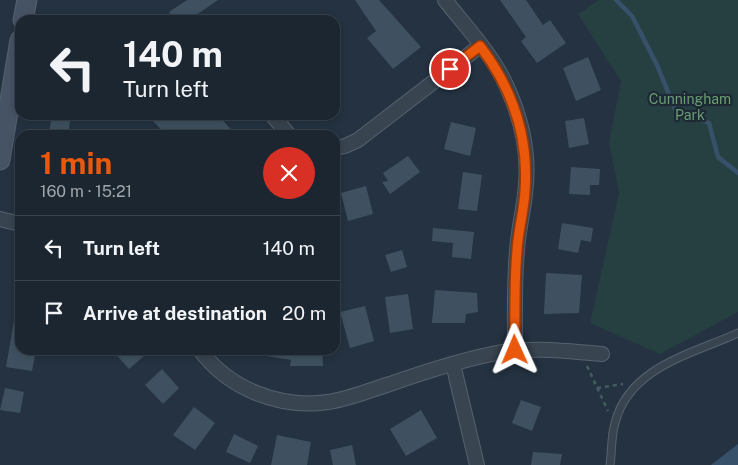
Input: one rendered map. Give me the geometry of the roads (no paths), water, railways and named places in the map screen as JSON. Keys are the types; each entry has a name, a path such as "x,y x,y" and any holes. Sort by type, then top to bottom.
{"street":[{"path":"24,15 27,0"},
{"path":"445,0 492,61 506,85 517,112 523,139 526,183 517,249 514,298 515,350"},
{"path":"340,147 358,140 480,46"},
{"path":"0,160 15,70"},
{"path":"276,120 286,130"},
{"path":"0,219 15,223"},
{"path":"205,355 222,373 240,386 260,395 282,401 305,403 328,402 347,398 493,353 539,349 602,354"},
{"path":"453,364 477,465"}],"lane":[{"path":"610,465 615,423 624,398 642,380 669,362 738,333"}],"water":[{"path":"738,444 738,465 711,465"}],"waterway":[{"path":"616,0 632,16 657,65 675,109 709,123 718,157 738,173"}],"park label":[{"name":"Cunningham Park","path":"690,108"}]}
